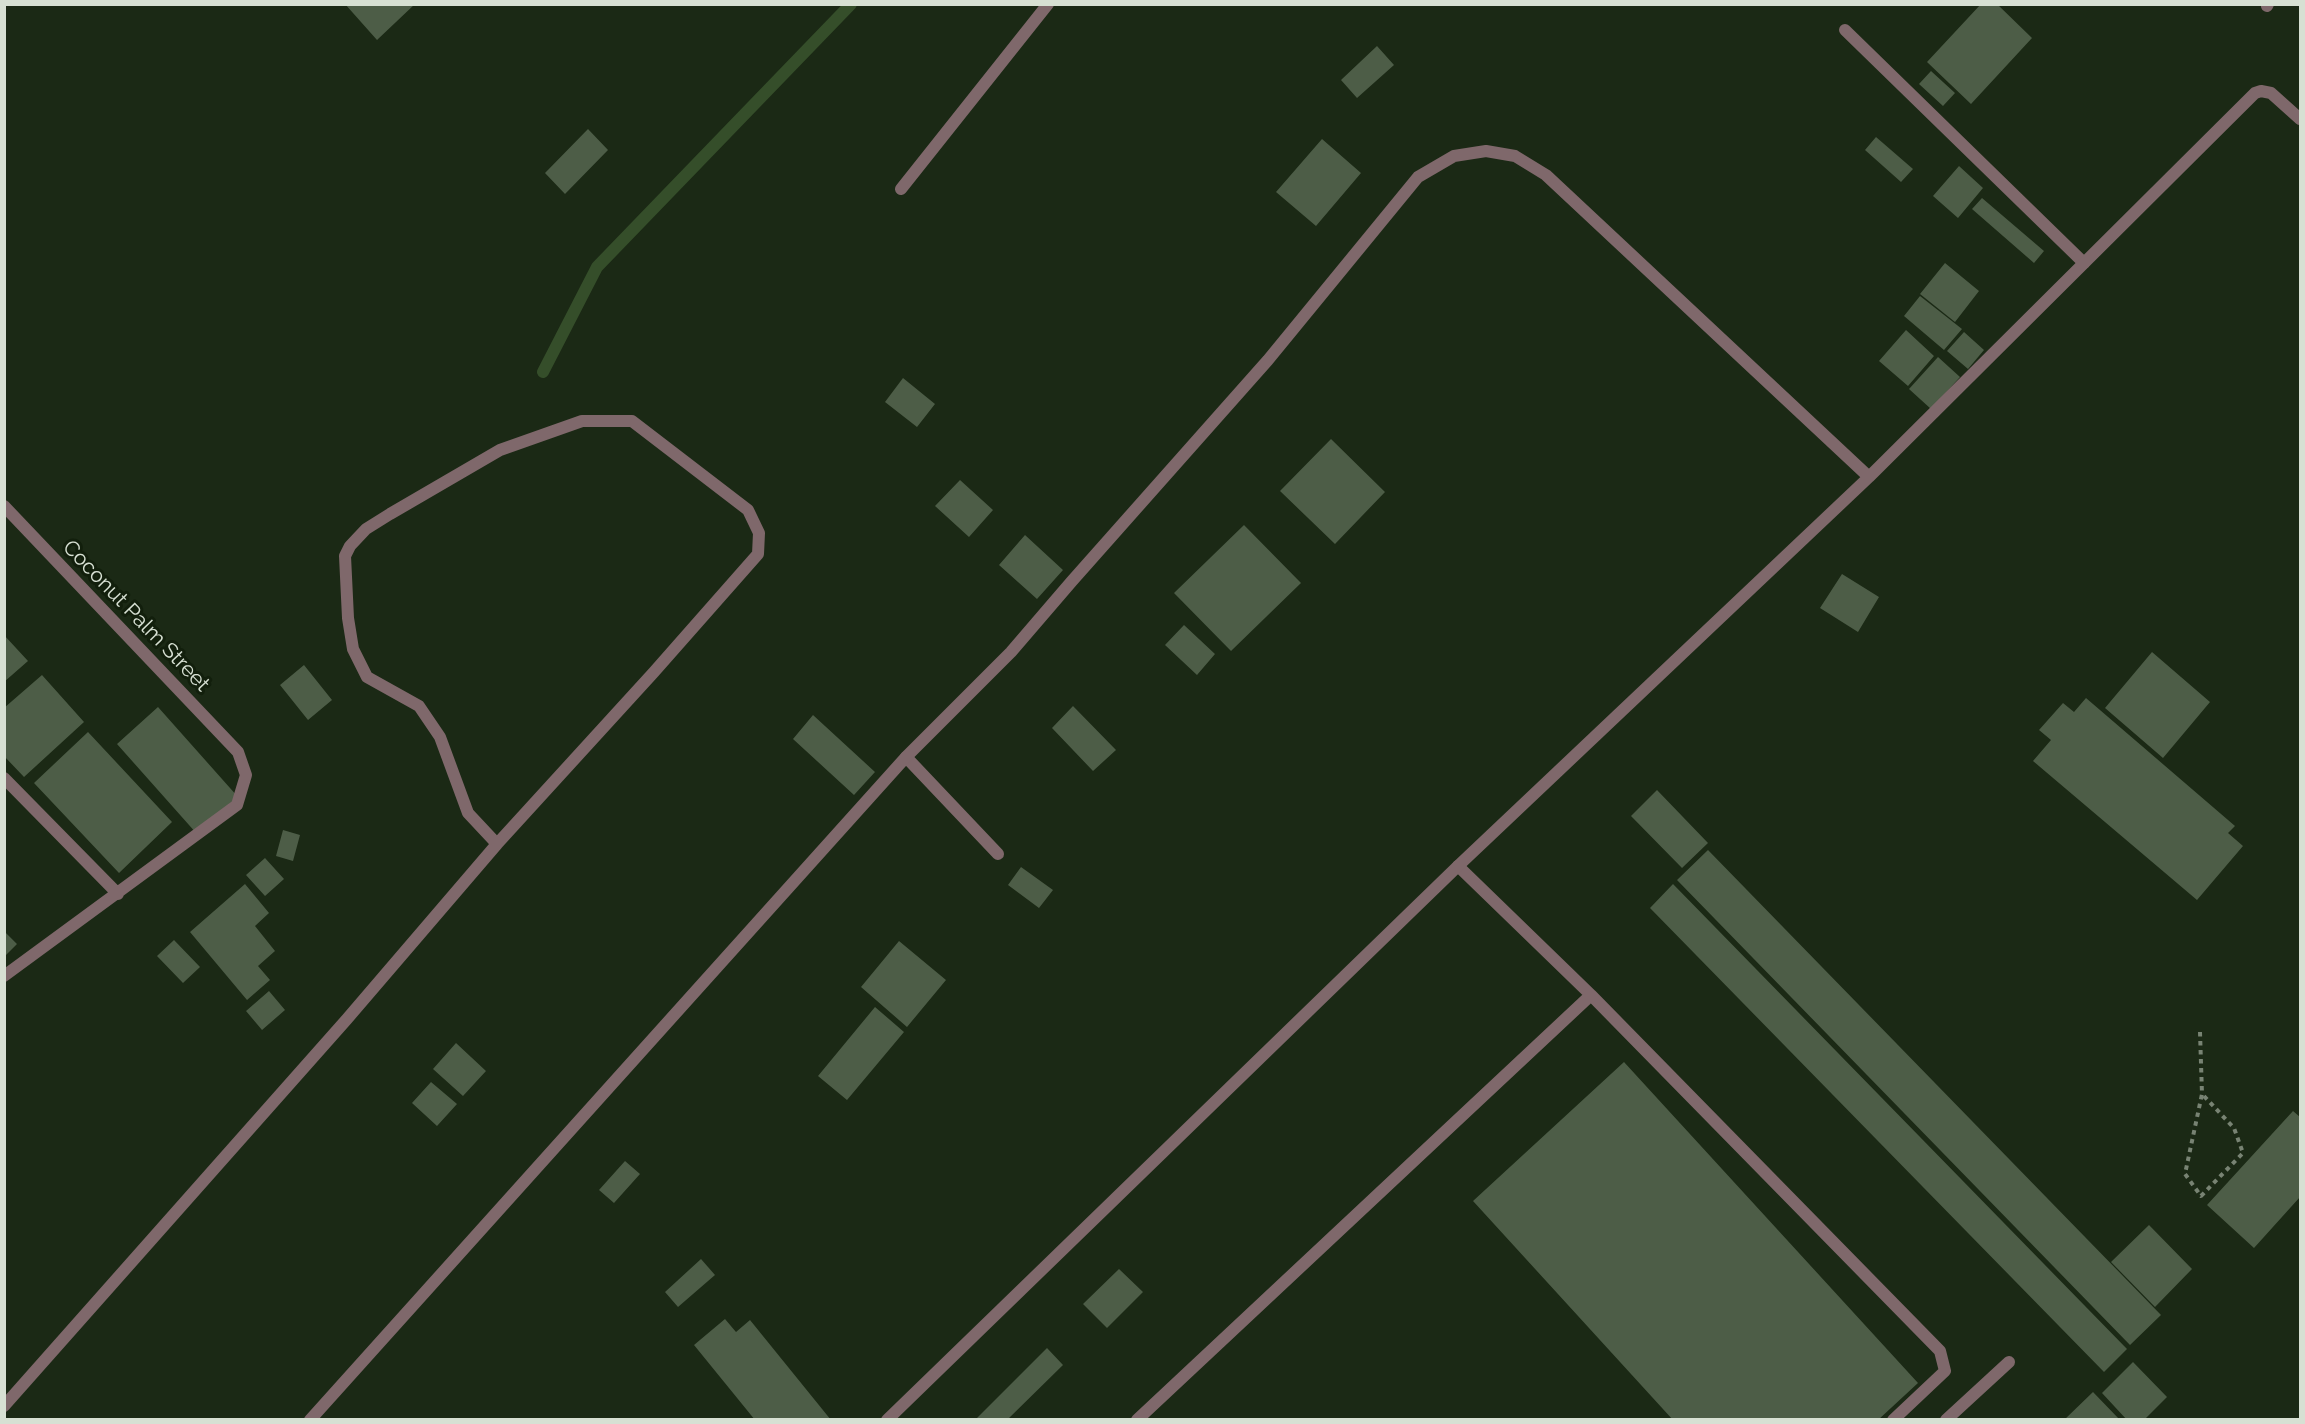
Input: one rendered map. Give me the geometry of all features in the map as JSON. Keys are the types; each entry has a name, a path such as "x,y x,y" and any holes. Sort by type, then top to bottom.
{"street":[{"path":"901,189 1047,4"},
{"path":"1845,30 2084,263"},
{"path":"887,1419 1458,866 1869,477 2254,93 2261,91 2271,93 2301,119"},
{"path":"310,1419 906,757 1011,652 1268,360 1418,177 1454,156 1486,151 1515,156 1546,175 1869,477"},
{"path":"4,1406 347,1019 497,844 758,554 759,533 748,510 632,421 582,421 500,450 366,529 350,546 345,556 352,649 367,677 419,706 440,737 468,813 497,844"},
{"name":"Coconut Palm Street","path":"4,506 238,752 246,775 237,805 118,894"},
{"path":"906,757 998,854"},
{"path":"4,778 118,894 4,976"},
{"path":"1458,866 1591,995 1940,1351 1945,1371 1893,1419"},
{"path":"1137,1419 1591,995"},
{"path":"1946,1419 2008,1362"}],"path":[{"path":"2200,1032 2202,1094 2185,1174 2201,1196 2243,1153 2234,1128 2202,1094"}],"building":[{"path":"345,4 415,4 377,40"},
{"path":"1981,4 1997,4 2032,38 1971,104 1927,62"},
{"path":"1377,46 1394,65 1357,98 1341,80"},
{"path":"1931,71 1955,93 1943,106 1919,84"},
{"path":"588,129 608,150 565,194 545,173"},
{"path":"1876,137 1913,169 1901,182 1865,150"},
{"path":"1322,139 1361,173 1316,226 1276,192"},
{"path":"1959,166 1983,188 1958,218 1933,196"},
{"path":"1982,198 2044,251 2034,263 1972,209"},
{"path":"1945,263 1979,291 1955,322 1920,294"},
{"path":"1920,296 1962,329 1944,350 1904,316"},
{"path":"1906,330 1934,356 1908,386 1879,361"},
{"path":"1964,332 1984,350 1968,369 1947,351"},
{"path":"1938,357 1960,377 1931,409 1909,389"},
{"path":"903,378 935,404 917,427 885,402"},
{"path":"1331,439 1385,492 1335,544 1280,491"},
{"path":"960,480 993,510 969,537 935,506"},
{"path":"1244,525 1301,583 1231,651 1174,593"},
{"path":"1025,535 1063,570 1037,599 999,565"},
{"path":"1842,574 1879,597 1858,632 1820,608"},
{"path":"1184,625 1215,654 1197,675 1165,645"},
{"path":"4,635 28,661 4,682"},
{"path":"2152,652 2210,702 2163,758 2105,708"},
{"path":"304,665 332,700 308,720 280,685"},
{"path":"42,675 84,722 24,777 4,756 4,708"},
{"path":"2086,698 2235,826 2228,833 2243,846 2197,900 2033,761 2051,740 2039,730 2063,703 2074,712"},
{"path":"1073,706 1116,750 1093,771 1052,728"},
{"path":"158,707 238,797 197,834 117,744"},
{"path":"813,715 875,772 854,795 793,739"},
{"path":"88,732 172,822 119,873 34,783"},
{"path":"1657,790 1708,843 1682,868 1631,816"},
{"path":"283,830 300,835 293,861 276,856"},
{"path":"1708,850 2161,1315 2130,1345 1677,880"},
{"path":"265,858 284,879 265,896 246,875"},
{"path":"1021,867 1053,890 1039,908 1008,885"},
{"path":"245,884 269,913 255,926 275,951 258,966 270,980 247,1000 190,932"},
{"path":"1673,884 2127,1349 2104,1372 1650,908"},
{"path":"4,931 17,944 4,957"},
{"path":"174,940 200,967 183,983 157,956"},
{"path":"899,941 946,980 907,1027 861,987"},
{"path":"269,991 285,1010 262,1030 246,1011"},
{"path":"875,1007 904,1032 847,1100 818,1076"},
{"path":"456,1043 486,1071 463,1096 433,1069"},
{"path":"1624,1062 1918,1383 1878,1420 1673,1420 1473,1201"},
{"path":"431,1082 457,1104 437,1126 412,1103"},
{"path":"2293,1111 2300,1117 2300,1197 2254,1248 2207,1205"},
{"path":"625,1161 640,1174 614,1203 599,1190"},
{"path":"2149,1225 2192,1269 2155,1307 2111,1262"},
{"path":"701,1259 715,1275 678,1307 665,1292"},
{"path":"1119,1269 1143,1292 1107,1328 1083,1304"},
{"path":"725,1319 736,1332 750,1320 831,1420 755,1420 694,1345"},
{"path":"1047,1348 1063,1365 1007,1420 975,1420"},
{"path":"2133,1362 2167,1397 2144,1420 2127,1420 2102,1393"},
{"path":"2093,1392 2120,1420 2064,1420"}],"waterway":[{"path":"543,372 597,267 851,4"}]}
